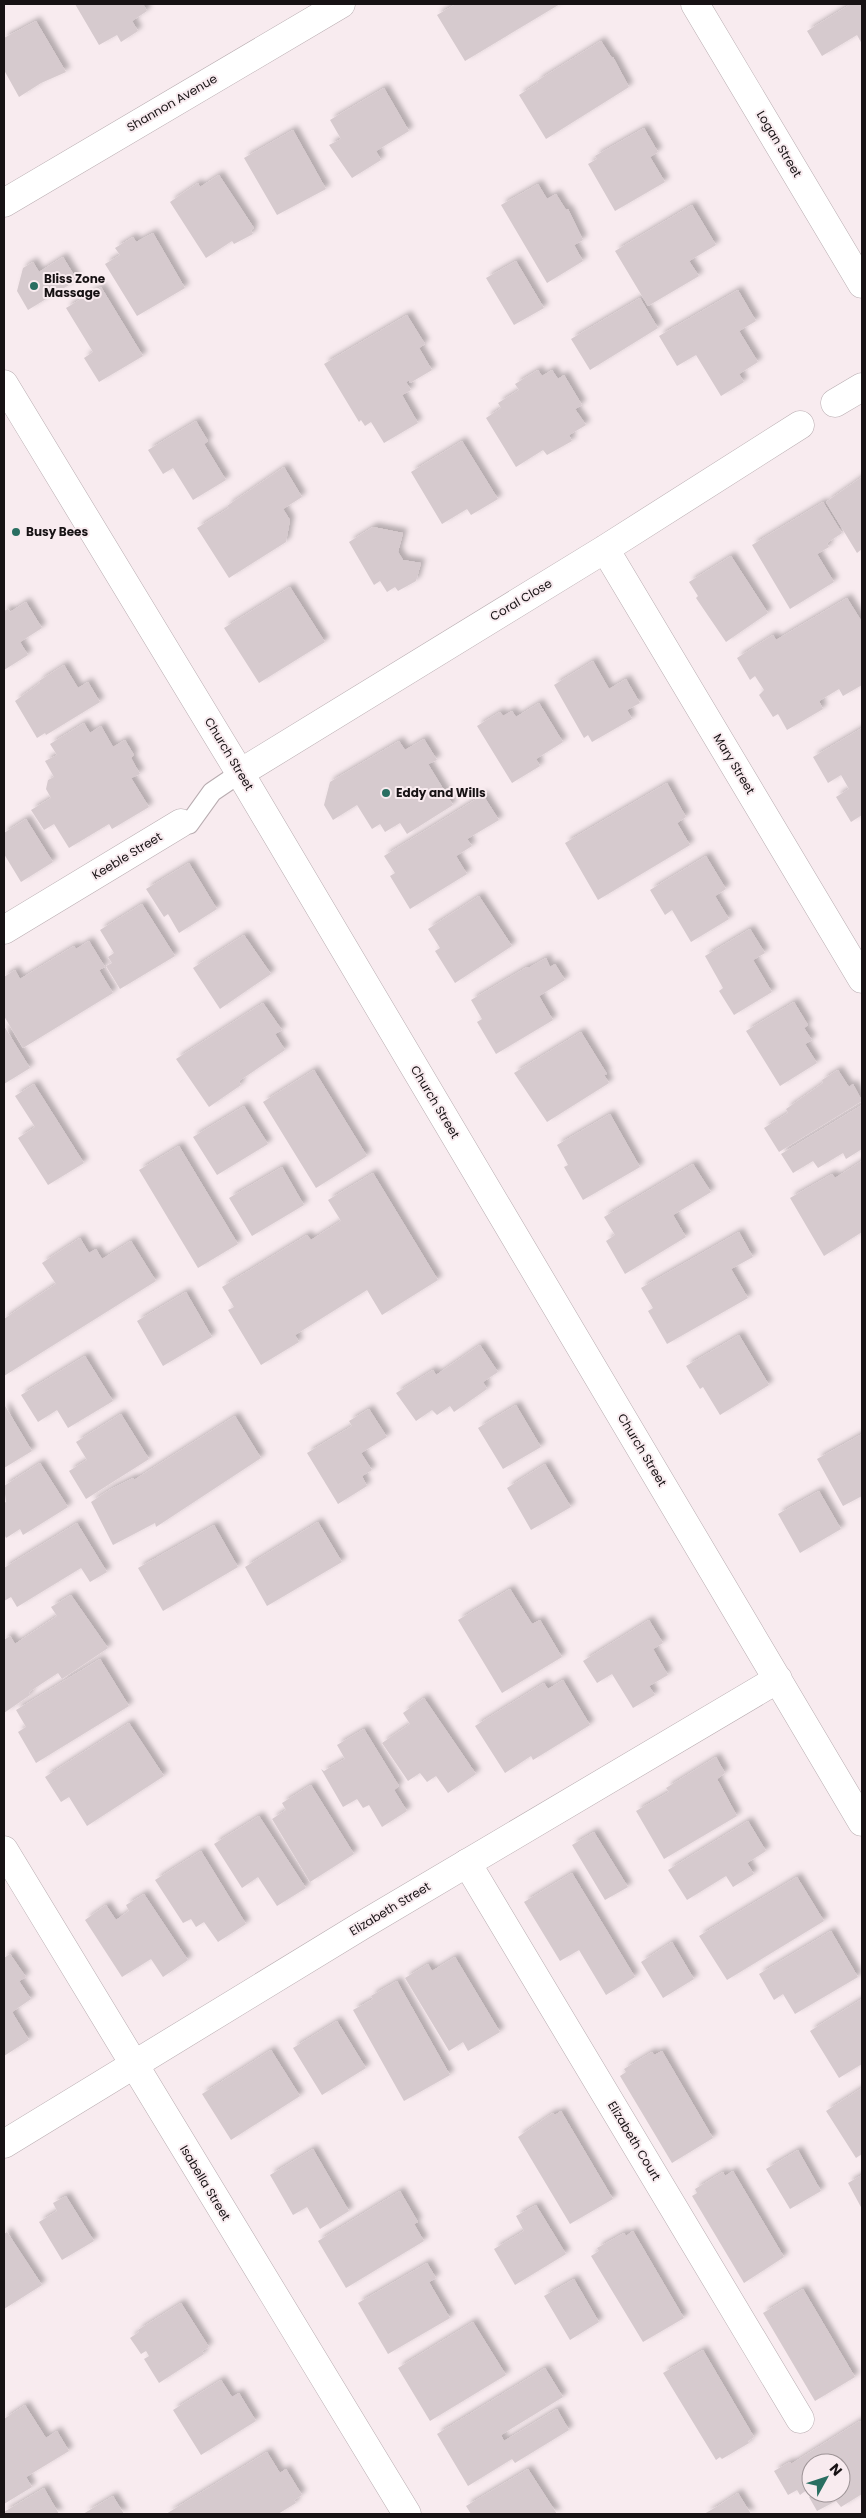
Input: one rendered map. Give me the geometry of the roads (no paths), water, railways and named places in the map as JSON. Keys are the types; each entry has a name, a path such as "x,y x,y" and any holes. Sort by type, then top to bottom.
{"street":[{"name":"Shannon Avenue","path":"4,203 341,4"},
{"name":"Logan Street","path":"695,4 862,284"},
{"name":"Church Street","path":"4,384 240,773 862,1822"},
{"path":"835,403 862,387"},
{"name":"Coral Close","path":"240,773 605,549 800,425"},
{"name":"Mary Street","path":"605,549 862,979"},
{"name":"Keeble Street","path":"4,930 181,823"},
{"name":"Elizabeth Street","path":"4,2144 132,2064 467,1862 778,1678"},
{"name":"Isabella Street","path":"4,1850 132,2064 407,2514"},
{"name":"Elizabeth Court","path":"467,1862 800,2419"}],"lane":[{"name":"Keeble Street","path":"181,823 189,824 212,792 240,773"}],"place":[{"name":"Bliss Zone Massage","path":"34,286"},
{"name":"Busy Bees","path":"16,532"},
{"name":"Eddy and Wills","path":"386,793"}]}
